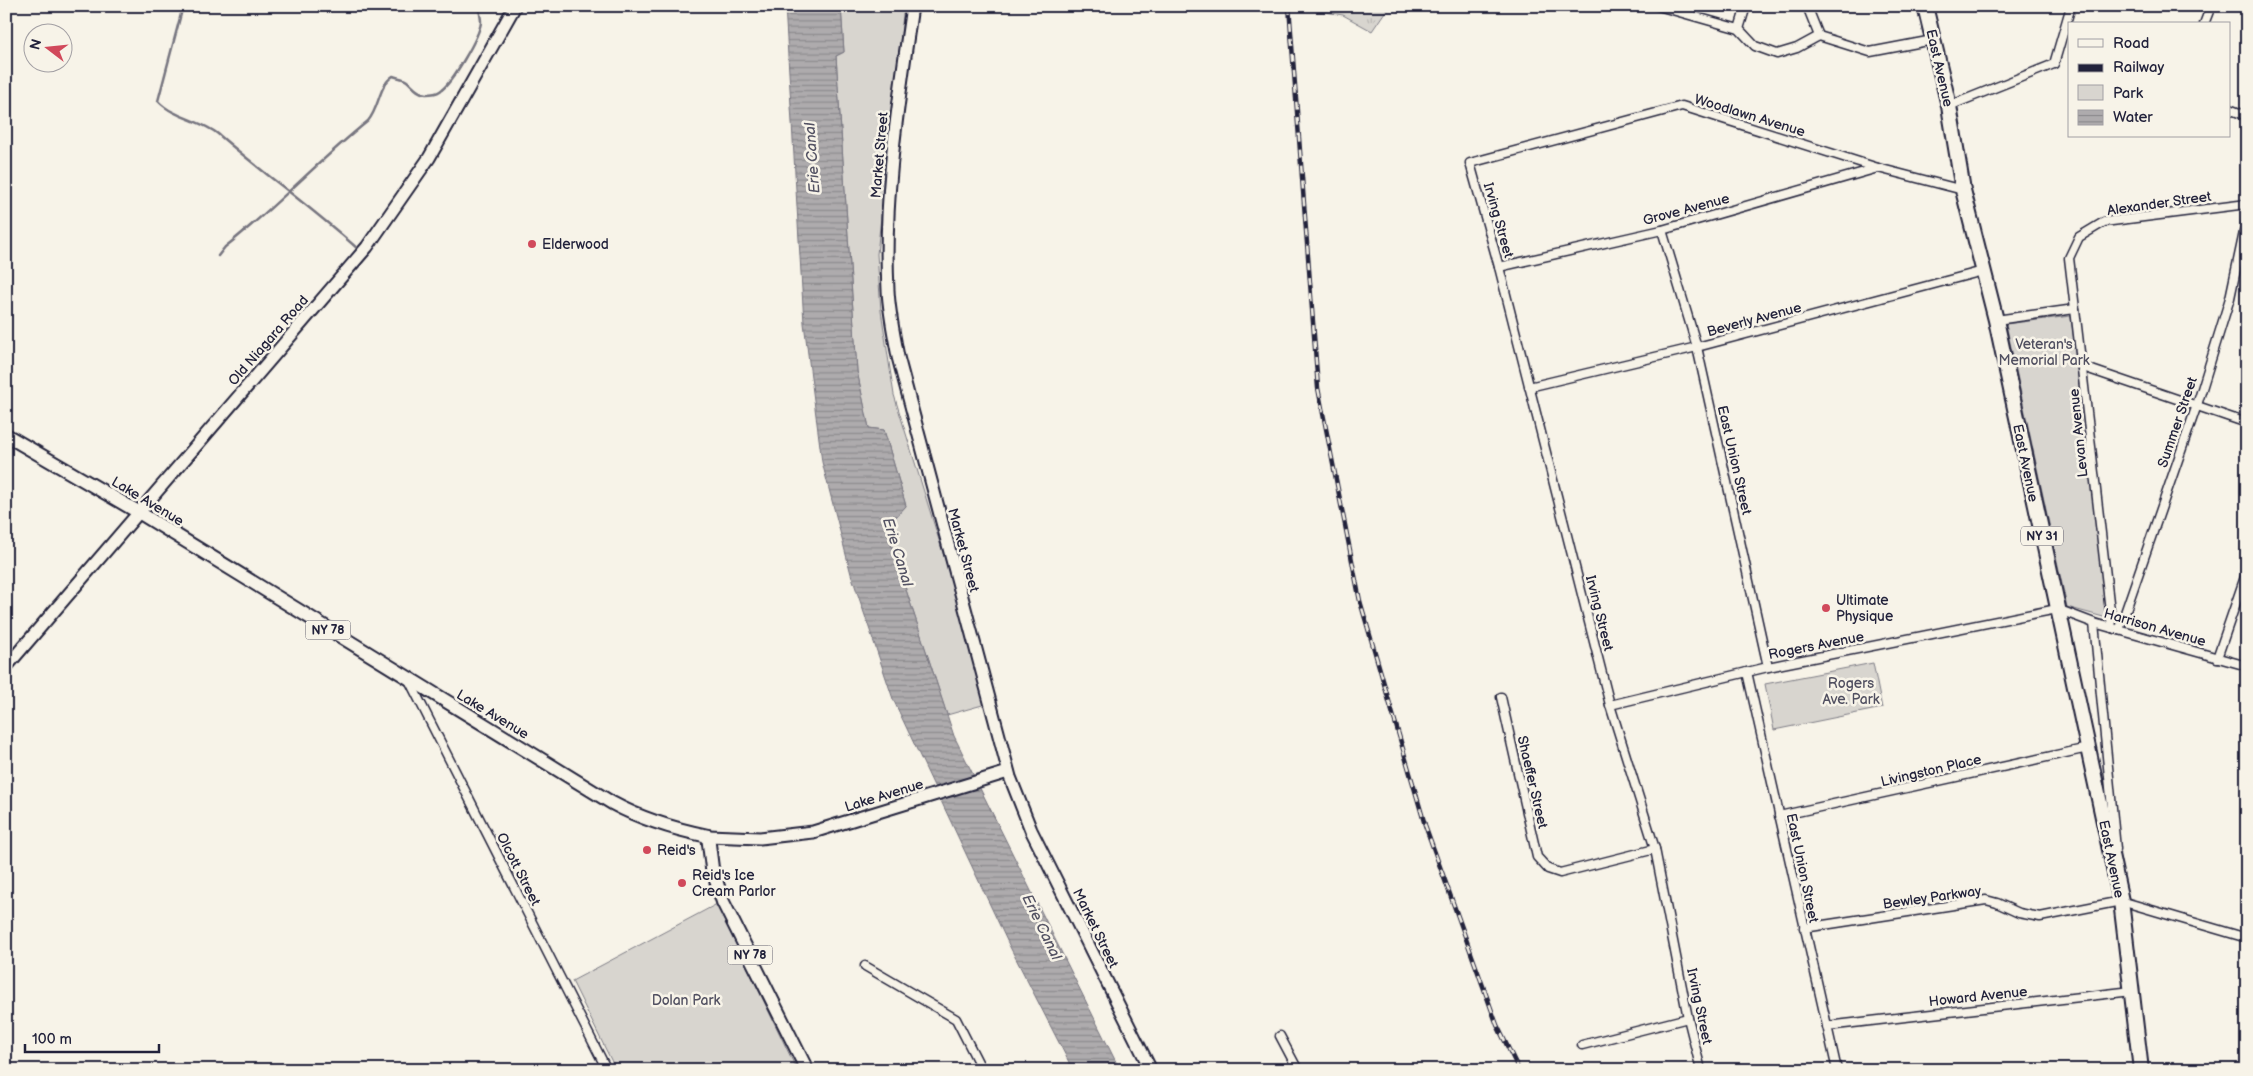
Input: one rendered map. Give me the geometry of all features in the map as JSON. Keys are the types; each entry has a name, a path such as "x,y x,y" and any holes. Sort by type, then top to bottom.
{"highway":[{"name":"East Avenue","path":"1925,6 1949,106 1963,190 1996,320 2121,901 2141,1070"}],"main road":[{"name":"Lake Avenue","path":"6,435 140,513 409,680 629,812 667,827 708,836"},
{"name":"NY 78","path":"708,836 712,868 723,902 807,1070"}],"street":[{"name":"Old Niagara Road","path":"6,667 340,280 389,219 429,158 515,6"},
{"name":"Market Street","path":"912,6 894,139 888,226 888,291 900,367 1008,772 1031,830 1151,1070"},
{"path":"1658,6 1739,29 1756,46 1777,54 1797,48 1819,36 1870,52 1932,40"},
{"path":"1739,29 1746,6"},
{"path":"1807,6 1819,36"},
{"path":"1949,106 2054,64 2071,6"},
{"path":"2205,22 2211,6"},
{"name":"Woodlawn Avenue","path":"1470,163 1682,106 1878,168 1963,190"},
{"path":"2230,109 2247,116"},
{"name":"Irving Street","path":"1470,163 1499,267 1610,705 1655,848 1688,1018 1701,1070"},
{"name":"Grove Avenue","path":"1499,267 1662,230 1878,168"},
{"name":"Alexander Street","path":"2079,237 2104,222 2247,204"},
{"name":"Summer Street","path":"2115,629 2197,405 2230,298 2247,218"},
{"name":"East Union Street","path":"1662,230 1697,347 1768,667"},
{"name":"Levan Avenue","path":"2079,237 2069,258 2115,629"},
{"name":"Beverly Avenue","path":"1529,388 1697,347 1983,271"},
{"path":"1996,320 2075,310"},
{"path":"2083,367 2247,422"},
{"path":"2217,658 2247,571"},
{"name":"Harrison Avenue","path":"2057,609 2094,623 2247,666"},
{"name":"Rogers Avenue","path":"1610,705 1768,667 2057,609"},
{"path":"2094,623 2121,901 2247,938"},
{"name":"East Union Street","path":"1747,672 1837,1070"},
{"name":"Olcott Street","path":"409,680 607,1070"},
{"name":"Shaeffer Street","path":"1501,697 1537,857 1548,869 1560,873 1655,848"},
{"name":"Livingston Place","path":"1779,816 2088,748"},
{"name":"Lake Avenue","path":"708,836 738,838 789,836 813,832 1008,772"},
{"name":"Bewley Parkway","path":"1804,928 1986,900 2019,913 2040,917 2121,901"},
{"path":"865,966 956,1019 982,1070"},
{"name":"Howard Avenue","path":"1827,1026 2132,991"},
{"path":"1582,1045 1688,1018"},
{"path":"1280,1036 1298,1070"}],"green space":[{"path":"841,6 904,6 877,254 881,311 894,395 961,611 986,704 947,715 890,541 891,522 906,506 884,430 869,428 857,371 836,56 844,52"},
{"path":"1306,6 1389,6 1372,31 1343,15 1308,9"},
{"name":"Veteran's Memorial Park","path":"2071,316 2107,618 2067,607 2006,324"},
{"name":"Rogers Ave. Park","path":"1873,663 1882,708 1774,730 1765,684"},
{"name":"Dolan Park","path":"717,904 797,1070 616,1070 572,981"}],"water":[{"name":"Erie Canal","path":"785,6 841,6 844,52 836,56 857,371 869,428 884,430 906,506 891,522 890,541 954,736 1120,1070 1073,1070 1009,945 893,699 851,574 822,462 804,323"}],"waterway":[{"path":"181,6 182,10 158,101 164,107 204,125 218,134 359,250"},
{"path":"218,256 225,247 368,121 375,109 384,85 393,76 406,80 418,91 426,94 437,93 445,87 465,59 476,37 481,22 479,6"}],"railway":[{"path":"1289,6 1318,388 1360,601 1425,825 1497,1025 1519,1070"}],"place":[{"name":"Elderwood","path":"532,244"},
{"name":"Ultimate Physique","path":"1826,608"},
{"name":"Reid's","path":"647,850"},
{"name":"Reid's Ice Cream Parlor","path":"682,883"}]}
